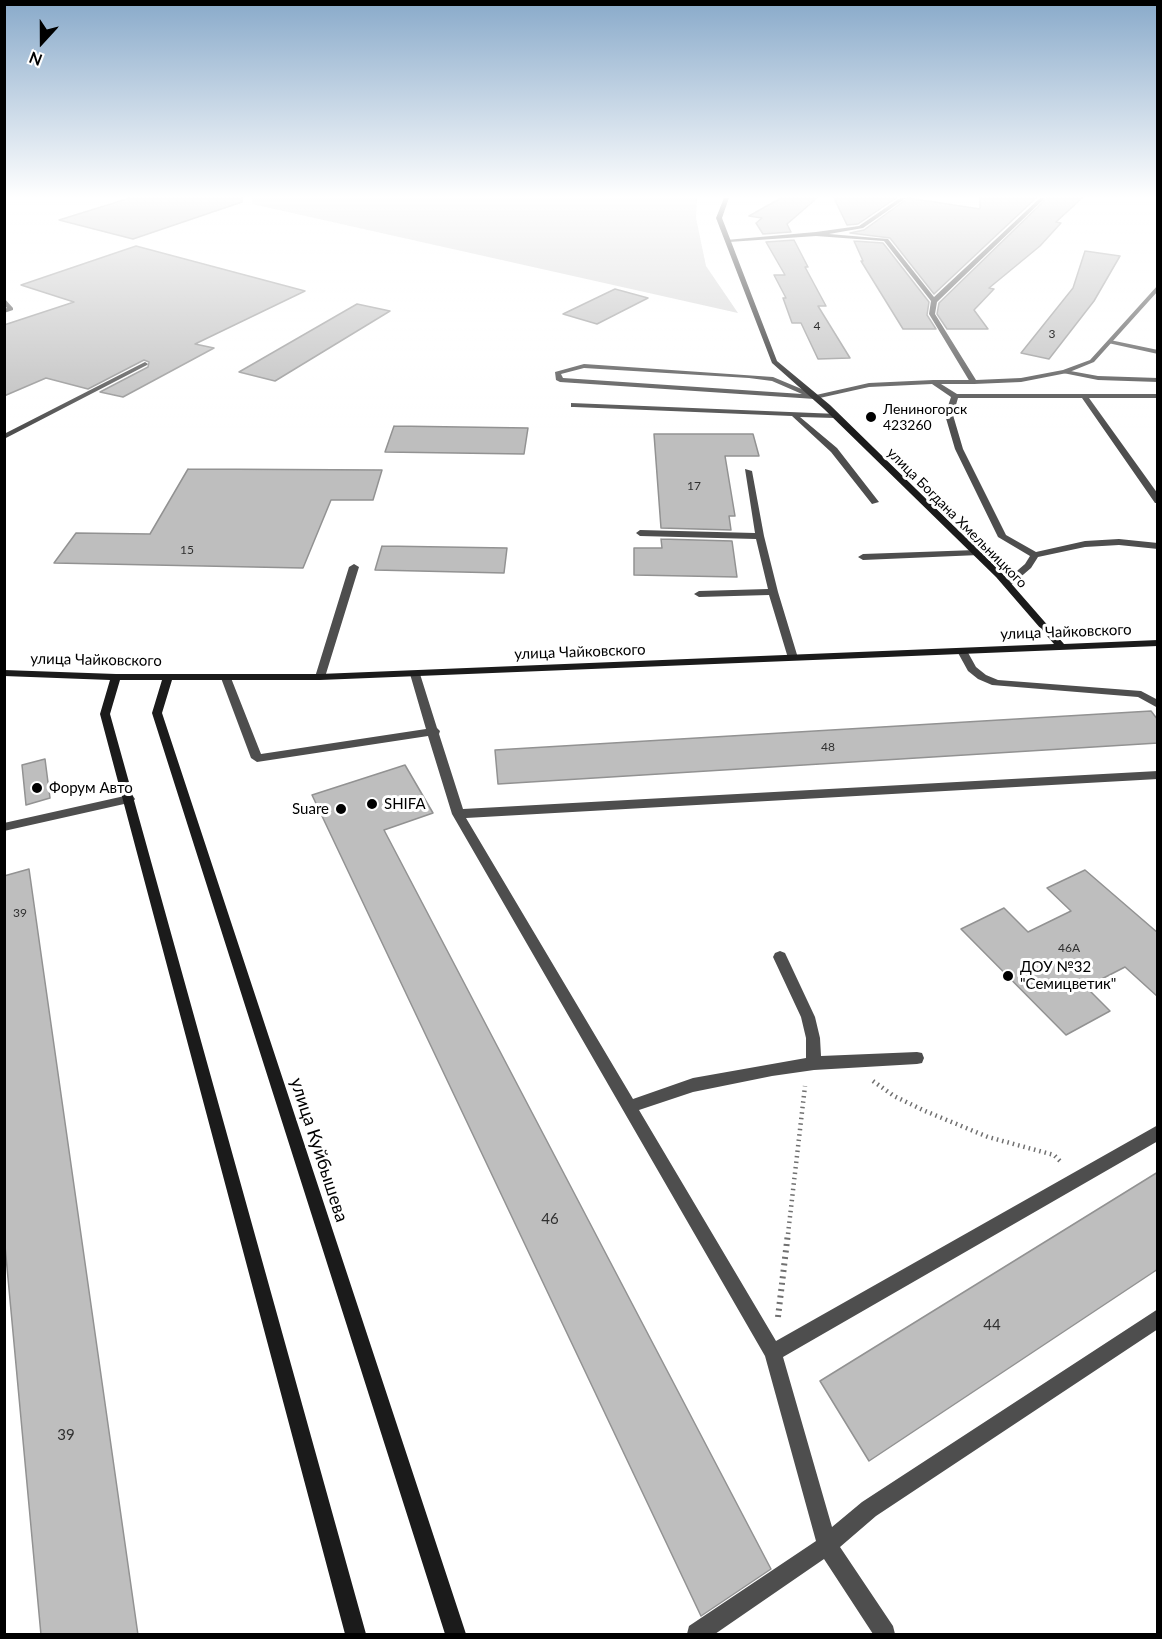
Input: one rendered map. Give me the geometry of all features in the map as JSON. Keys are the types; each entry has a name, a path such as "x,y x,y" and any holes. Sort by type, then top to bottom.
{"main road":[{"name":"улица Богдана Хмельницкого","path":"742,274 774,362 815,397 976,553 1007,584 1061,646"},
{"name":"улица Чайковского","path":"4,673 116,677 320,677 1061,646 1158,644"},
{"path":"116,677 105,714 355,1635"},
{"name":"улица Куйбышева","path":"168,677 157,713 456,1635"}],"street":[{"path":"913,274 934,301"},
{"path":"962,274 934,301 932,314 974,382"},
{"path":"815,397 773,379 750,376 584,366 557,373 560,380 815,397 869,385 1021,380 1065,372 1092,362 1158,287"},
{"path":"4,300 12,309 4,311"},
{"path":"1110,342 1158,352"},
{"path":"4,437 145,364"},
{"path":"1065,372 1098,378 1158,380"},
{"path":"933,382 955,396 1158,396"},
{"path":"955,396 949,415 959,449 1002,537 1035,555 1108,543 1158,546"},
{"path":"1084,396 1158,501"},
{"path":"574,405 835,416"},
{"path":"795,416 834,450 874,502"},
{"path":"748,471 773,592 793,658"},
{"path":"640,533 760,536"},
{"path":"863,557 976,553"},
{"path":"1007,584 1028,566 1035,555"},
{"path":"320,677 354,567"},
{"path":"699,594 773,592"},
{"path":"962,651 972,669 982,677 996,683 1141,694 1158,705"},
{"path":"415,674 435,731 458,814 773,1353 827,1545 885,1635"},
{"path":"226,678 257,758 435,731"},
{"path":"458,814 1158,775"},
{"path":"4,827 129,799"},
{"path":"780,957 808,1017 813,1038 810,1064"},
{"path":"629,1107 693,1085 810,1064 917,1058"},
{"path":"773,1353 1158,1132"},
{"path":"697,1635 827,1545 869,1509 1158,1318"}],"path":[{"path":"843,1061 894,1096 925,1111 988,1137 1054,1155 1078,1178"},
{"path":"773,1353 810,1064"}],"shaded area":[{"path":"566,274 712,274 738,313"}],"building":[{"path":"52,274 243,274 305,291 195,344 214,348 123,397 100,392 148,367 149,362 144,360 88,389 46,378 4,396 4,325 74,302 21,285"},
{"path":"809,274 826,306 818,306 850,358 818,359 801,323 792,323 783,298 786,298 774,275"},
{"path":"869,274 908,274 929,302 927,315 936,329 903,329"},
{"path":"919,274 955,274 934,294"},
{"path":"968,274 1005,274 989,288 994,289 974,310 988,329 947,329 937,314 939,303"},
{"path":"1077,274 1109,274 1094,301 1049,359 1021,353 1073,288"},
{"path":"615,289 648,298 597,324 563,314"},
{"path":"357,304 390,311 275,381 239,372"},
{"path":"394,426 528,428 524,454 385,452"},
{"path":"654,434 753,434 759,456 725,456 735,516 729,516 731,530 661,528"},
{"path":"188,469 382,470 373,500 331,500 303,568 54,563 76,533 150,534"},
{"path":"661,539 732,541 737,577 634,575 634,548 662,548"},
{"path":"382,546 507,548 504,573 375,570"},
{"path":"1151,711 1158,720 1158,743 498,784 495,750"},
{"name":"Форум Авто","path":"45,759 50,798 26,805 22,765"},
{"path":"405,765 433,813 384,830 771,1569 701,1616 312,795"},
{"path":"29,869 138,1635 41,1635 4,1235 4,876"},
{"path":"1085,870 1158,933 1158,997 1125,967 1086,987 1110,1011 1066,1035 961,929 1004,908 1028,932 1071,911 1047,888"},
{"path":"1158,1172 1158,1269 869,1461 820,1381"}],"place":[{"name":"Лениногорск 423260","path":"871,417"},
{"name":"Форум Авто","path":"37,788"},
{"name":"SHIFA","path":"372,804"},
{"name":"Suare","path":"341,809"},
{"name":"ДОУ №32 \"Семицветик\"","path":"1008,976"}]}
